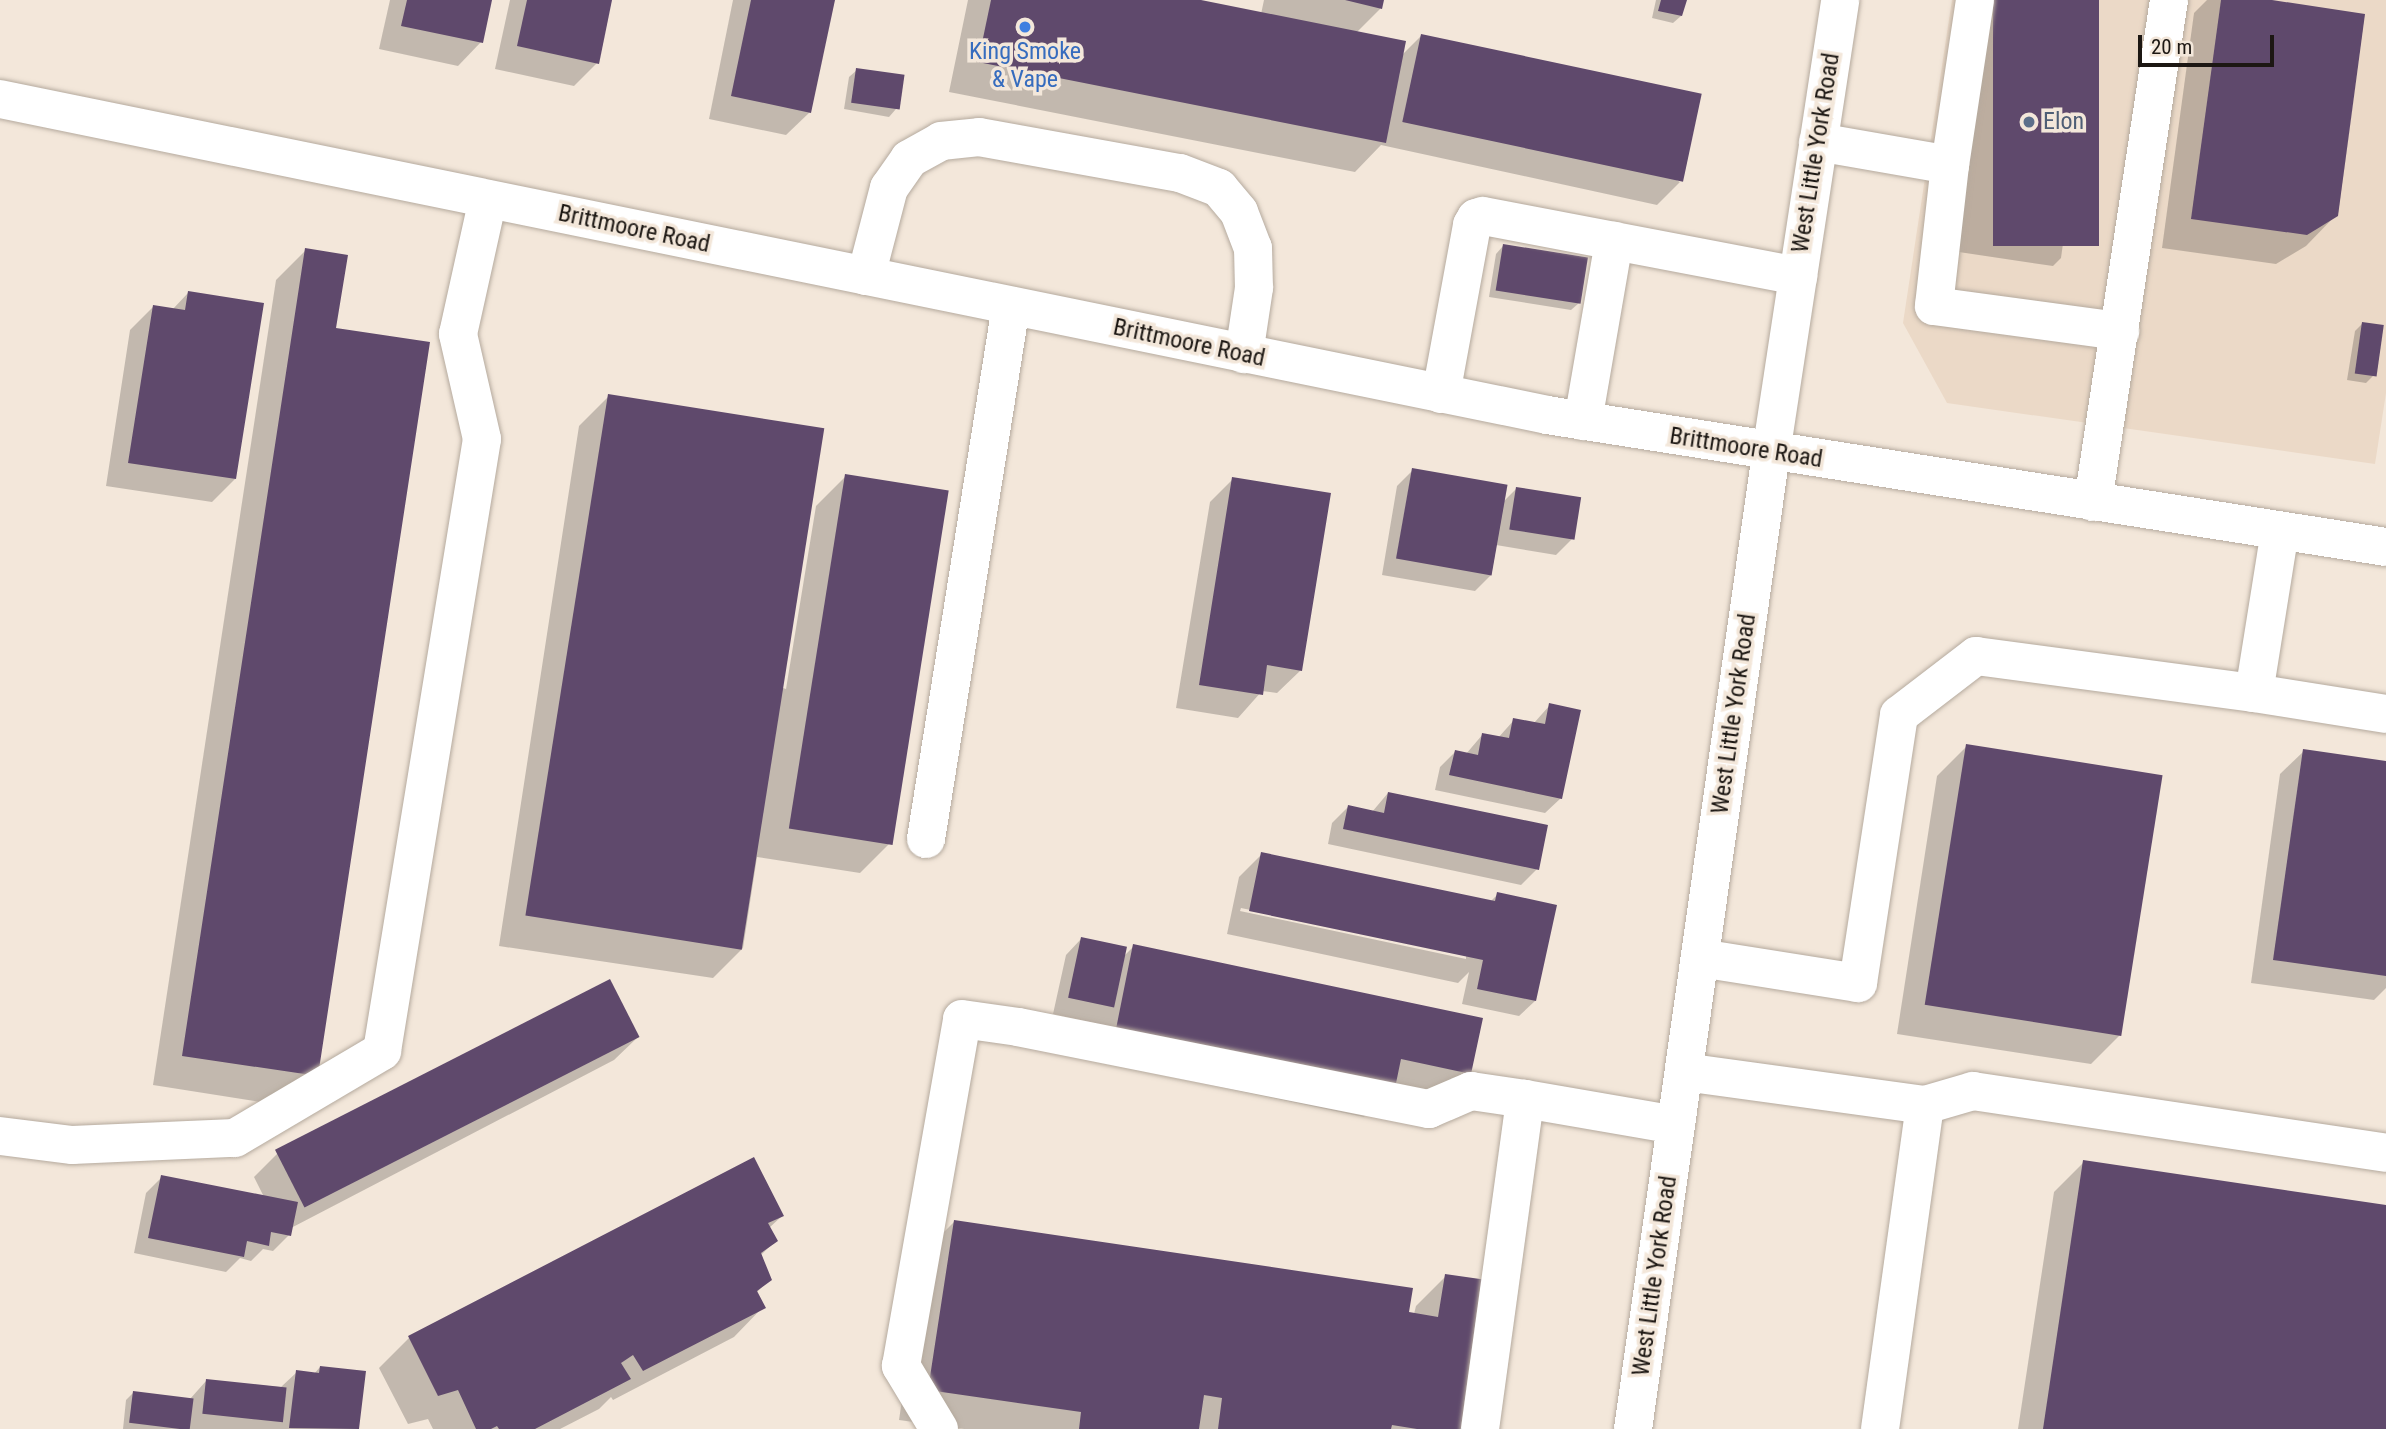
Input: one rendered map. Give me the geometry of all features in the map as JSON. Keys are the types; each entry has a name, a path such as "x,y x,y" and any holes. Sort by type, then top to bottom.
{"main road":[{"name":"West Little York Road","path":"1633,1429 1771,453 1840,0"},
{"path":"1975,0 1950,165 1934,306 2120,331"},
{"path":"2093,502 2169,0"},
{"name":"Brittmoore Road","path":"0,99 1583,421 1771,453 2386,547"},
{"path":"866,276 889,188 909,159 941,141 978,137 1180,173 1219,188 1239,212 1252,248 1254,288 1244,354"},
{"path":"1818,142 1950,165"},
{"path":"0,1136 72,1145 234,1138 382,1051 482,439 458,334 488,199"},
{"path":"1441,394 1472,225 1476,218 1483,216 1798,276"},
{"path":"1583,421 1614,240"},
{"path":"926,839 1011,306"},
{"path":"2254,693 2280,531"},
{"path":"1700,958 1858,983 1899,715 1976,656 2254,693 2386,714"},
{"path":"939,1429 901,1366 962,1019 1031,1030 1429,1110 1471,1091 1676,1125"},
{"path":"1684,1072 1925,1105 1973,1091 2386,1153"},
{"path":"1480,1429 1525,1099"},
{"path":"1880,1429 1925,1105"}],"shaded area":[{"path":"1952,0 2386,0 2386,393 2375,464 1947,403 1903,323"}],"building":[{"path":"407,0 492,0 483,43 401,26"},
{"path":"527,0 612,0 599,64 517,46"},
{"path":"751,0 835,0 811,113 731,96"},
{"path":"991,0 1201,0 1406,41 1386,143 978,62"},
{"path":"1345,0 1384,0 1382,9"},
{"path":"1661,0 1687,0 1682,16 1658,11"},
{"name":"Elon","path":"1993,0 2099,0 2099,246 1993,246"},
{"path":"2221,0 2272,0 2365,14 2338,216 2307,235 2191,219"},
{"path":"1421,34 1702,94 1683,182 1402,122"},
{"path":"856,68 905,75 900,109 851,103"},
{"path":"1503,244 1588,257 1581,304 1496,290"},
{"path":"305,248 348,255 336,328 430,342 318,1076 182,1056"},
{"path":"188,291 264,303 236,479 128,463 153,305 185,310"},
{"path":"2362,322 2384,325 2377,377 2355,373"},
{"path":"608,394 824,428 742,950 525,915"},
{"path":"1412,468 1508,485 1492,575 1396,559"},
{"path":"845,474 949,490 893,845 789,829"},
{"path":"1232,477 1331,493 1302,671 1267,665 1263,695 1199,685"},
{"path":"1516,487 1581,497 1574,540 1509,529"},
{"path":"1549,703 1581,710 1562,799 1449,775 1455,750 1478,755 1482,733 1509,738 1513,718 1545,724"},
{"path":"1966,744 2163,775 2121,1036 1925,1005"},
{"path":"2303,749 2386,761 2386,976 2273,960"},
{"path":"1388,792 1548,825 1539,870 1343,829 1348,805 1384,813"},
{"path":"1261,852 1495,901 1497,892 1557,905 1536,1001 1477,989 1483,960 1249,911"},
{"path":"1081,937 1127,947 1114,1007 1068,998"},
{"path":"1133,944 1483,1018 1471,1074 1401,1059 1395,1088 1116,1029"},
{"path":"610,979 640,1037 304,1208 275,1150"},
{"path":"754,1157 784,1216 768,1223 778,1241 761,1253 772,1280 757,1291 766,1308 643,1371 633,1355 621,1363 631,1379 535,1429 499,1429 497,1426 491,1429 476,1429 458,1390 438,1396 408,1336"},
{"path":"2083,1160 2386,1205 2386,1429 2043,1429"},
{"path":"161,1175 298,1202 291,1236 271,1232 269,1246 247,1241 244,1257 148,1238"},
{"path":"954,1220 1413,1288 1409,1312 1438,1317 1445,1274 1487,1280 1464,1429 1417,1429 1392,1425 1391,1429 1218,1429 1222,1398 1204,1395 1199,1429 1079,1429 1081,1412 928,1390"},
{"path":"320,1366 366,1371 359,1429 289,1428 296,1370 319,1373"},
{"path":"206,1379 287,1387 283,1422 202,1414"},
{"path":"133,1391 194,1398 190,1429 129,1423"}],"place":[{"name":"King Smoke & Vape","path":"1025,27"},
{"name":"Elon","path":"2029,122"}]}
